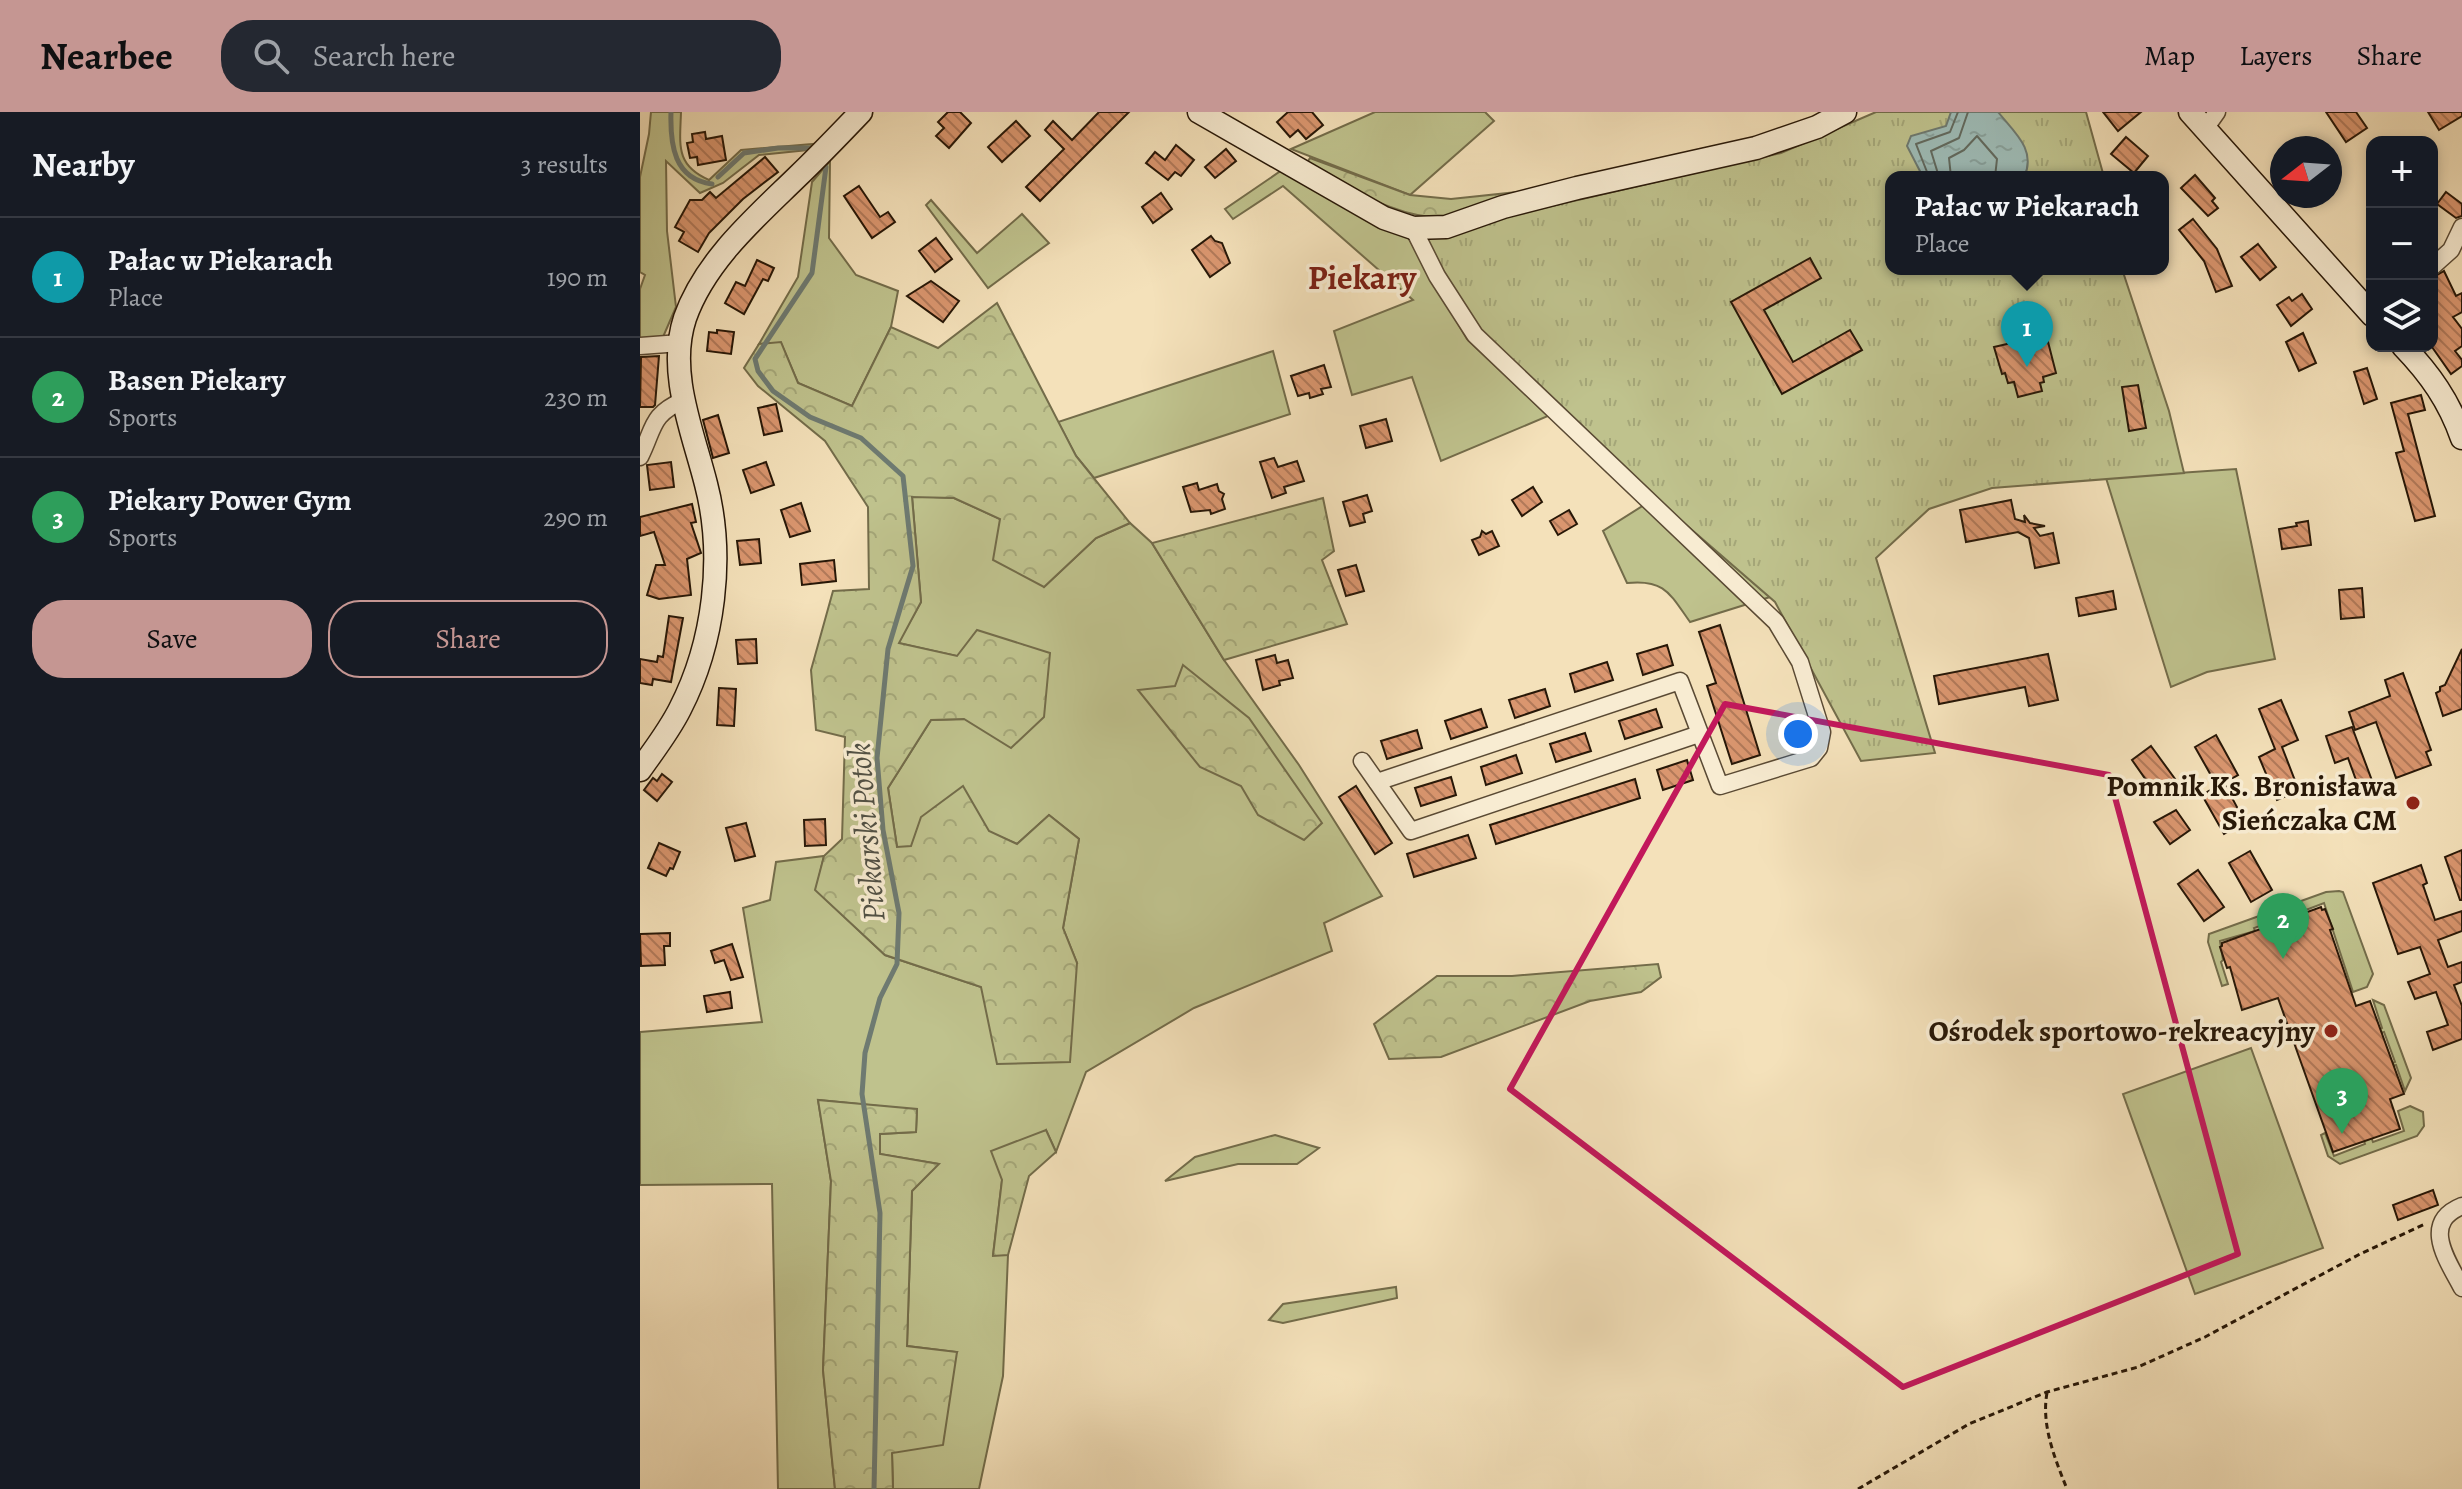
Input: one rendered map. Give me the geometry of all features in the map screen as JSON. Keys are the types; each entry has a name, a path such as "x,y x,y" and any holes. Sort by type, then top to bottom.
{"street":[{"path":"640,770 681,707 704,649 715,575 708,489 679,370 685,318 706,277 741,232 861,112"},
{"path":"1199,112 1272,151 1384,218 1413,228 1446,227 1503,207 1756,148 1817,127 1844,112"},
{"path":"2204,118 2366,303"},
{"path":"2438,262 2451,250 2462,227"},
{"path":"1377,782 1680,681 1720,786 1811,758 1819,748 1822,732 1800,662 1776,622 1475,335 1437,276 1413,228"},
{"path":"640,346 680,343"},
{"path":"2408,352 2436,383 2453,411 2462,438"},
{"path":"640,457 653,422 670,406 684,400"},
{"path":"1362,761 1411,831 1699,734"},
{"path":"2456,1210 2440,1225 2439,1238 2442,1251 2462,1288"}],"path":[{"path":"1858,1489 1969,1424 2047,1392 2138,1367 2205,1337 2360,1254 2456,1210"},
{"path":"2047,1392 2044,1409 2048,1430 2067,1489"}],"highlighted area":[{"path":"1725,704 2109,775 2238,1254 1903,1387 1510,1089"}],"green space":[{"path":"651,112 681,112 680,144 685,161 709,180 741,150 813,144 808,150 759,155 723,183 700,193 666,161 667,231 676,307 663,337 640,340 640,289 645,275 640,272 640,177"},
{"path":"1375,112 1485,112 1494,121 1410,195 1291,149"},
{"path":"1876,112 2086,112 2102,171 1885,171 1885,275 2124,275 2169,411 2184,473 1992,488 1929,509 1876,558 1935,753 1861,761 1775,602 1647,491 1479,332 1423,236 1781,153"},
{"path":"1310,158 1410,195 1451,199 1518,192 1517,197 1459,216 1413,214 1376,201 1306,164"},
{"path":"830,161 829,238 856,275 898,291 891,327 852,406 798,383 781,343 759,344 798,277 812,182"},
{"path":"1282,170 1408,237 1467,339 1548,416 1441,461 1412,377 1352,395 1334,331 1413,300 1283,186 1233,219 1225,209"},
{"path":"931,200 977,253 1022,214 1049,243 988,288 926,205"},
{"path":"997,303 1076,456 1130,523 1096,538 1044,587 993,560 1000,519 954,498 912,497 921,602 899,643 957,656 977,630 1050,653 1044,717 1011,748 964,719 931,720 888,788 897,847 911,846 921,817 963,786 989,831 1017,844 1049,815 1079,839 1063,928 1077,963 1070,1062 997,1064 981,987 885,955 815,890 824,856 842,839 845,737 816,730 811,670 833,591 869,589 868,507 825,441 758,386 744,368 759,344 781,342 798,383 852,406 891,327 938,348"},
{"path":"1273,351 1290,414 1094,478 1076,456 1058,422"},
{"path":"2236,469 2275,659 2207,672 2171,687 2106,478"},
{"path":"912,496 954,498 1000,519 1044,587 1096,538 1130,523 1152,543 1224,660 1299,765 1382,896 1324,923 1332,951 1194,1008 1086,1072 1056,1152 1046,1130 1002,1180 993,1255 1008,1255 1003,1376 979,1489 893,1489 892,1453 957,1352 907,1346 912,1191 938,1164 880,1154 880,1134 916,1132 917,1110 818,1100 831,1181 823,1370 835,1489 778,1489 772,1184 640,1185 640,1032 762,1022 743,908 770,900 776,862 824,856 816,890 885,955 981,987 1077,963 1063,928 1079,839 1049,815 1017,844 989,832 897,847 888,788 931,720 964,719 957,656 898,643 921,602"},
{"path":"1323,498 1334,551 1322,560 1347,624 1224,660 1152,543"},
{"path":"1655,498 1770,597 1690,622 1665,590 1650,583 1627,583 1603,531"},
{"path":"1183,665 1249,718 1322,823 1304,840 1258,815 1241,786 1200,767 1138,690 1175,686"},
{"path":"2326,892 2343,892 2373,974 2367,987 2353,992 2324,903 2298,913 2298,916 2286,920 2284,917 2254,928 2255,931 2220,941 2221,962 2228,984 2222,986 2208,942 2209,934"},
{"path":"1658,964 1661,977 1641,992 1590,1001 1441,1057 1389,1059 1374,1024 1437,976 1512,976"},
{"path":"2373,1000 2384,1005 2411,1078 2405,1091 2396,1065 2381,1067 2395,1062 2384,1032 2369,1034 2382,1028"},
{"path":"2251,1048 2323,1248 2195,1294 2123,1094"},
{"path":"818,1100 917,1109 916,1132 880,1134 880,1154 939,1164 912,1191 907,1346 957,1352 943,1445 892,1453 893,1489 835,1489 823,1370 831,1181"},
{"path":"2410,1106 2423,1112 2424,1126 2417,1136 2340,1164 2328,1156 2321,1135 2325,1133 2334,1156 2365,1144 2361,1131 2368,1129 2373,1142 2404,1131 2398,1111"},
{"path":"1046,1130 1056,1152 1029,1176 1008,1255 993,1256 1002,1180 991,1151"},
{"path":"1275,1135 1319,1148 1297,1164 1238,1164 1165,1181 1195,1157"},
{"path":"1396,1287 1397,1298 1283,1323 1269,1320 1283,1304"}],"water":[{"path":"1951,112 1998,112 2026,150 2026,171 1920,171 1907,146 1911,136 1946,126"}],"building":[{"path":"948,112 960,112 971,123 949,148 936,136 944,128 938,122"},
{"path":"1099,112 1129,112 1040,201 1026,187 1064,149 1045,130 1053,121 1072,140"},
{"path":"1288,112 1312,112 1323,125 1306,139 1298,130 1290,137 1277,122"},
{"path":"2103,112 2141,112 2118,131"},
{"path":"2326,112 2356,112 2367,128 2346,142"},
{"path":"2428,112 2462,112 2462,116 2439,130"},
{"path":"1016,121 1030,136 1002,162 988,147"},
{"path":"705,132 706,139 722,136 726,160 698,165 697,157 690,158 687,143 693,142 692,134"},
{"path":"2126,137 2148,156 2136,171 2132,171 2111,154"},
{"path":"1176,145 1194,160 1181,176 1175,172 1168,180 1146,163 1155,152 1165,160"},
{"path":"1226,149 1236,161 1215,178 1205,167"},
{"path":"765,157 778,172 743,199 709,233 698,252 679,241 684,232 675,227 690,200 702,200 710,192 716,198"},
{"path":"2195,175 2215,198 2212,201 2218,208 2208,216 2181,188"},
{"path":"859,186 880,217 888,212 895,222 872,238 844,196"},
{"path":"2446,192 2462,204 2462,216 2456,218 2438,203"},
{"path":"1161,193 1172,209 1153,223 1142,207"},
{"path":"2193,219 2217,249 2232,286 2216,292 2204,261 2179,230"},
{"path":"1211,236 1222,243 1230,263 1210,277 1192,250"},
{"path":"936,238 952,259 935,272 919,251"},
{"path":"2258,244 2276,267 2260,280 2241,257"},
{"path":"1810,258 1821,278 1764,310 1793,362 1850,330 1862,350 1782,394 1731,302"},
{"path":"757,260 774,268 768,281 763,279 744,314 725,303 736,282 745,286"},
{"path":"2444,271 2456,296 2462,293 2462,312 2453,317 2462,329 2462,346 2455,351 2462,360 2462,366 2451,374 2436,352 2438,352 2438,274"},
{"path":"931,281 959,301 943,322 907,296"},
{"path":"2302,294 2312,309 2291,326 2277,305 2289,297 2292,301"},
{"path":"717,330 734,332 731,354 707,351 709,332 717,333"},
{"path":"2303,333 2316,363 2299,371 2286,342"},
{"path":"2033,338 2034,341 2047,338 2056,373 2043,377 2044,382 2040,383 2042,391 2018,397 2014,382 2008,383 2005,373 2002,374 1994,347"},
{"path":"659,356 655,405 640,407 641,357"},
{"path":"1324,365 1331,387 1321,389 1323,394 1310,398 1309,393 1298,396 1291,376"},
{"path":"2367,368 2377,399 2364,404 2354,372"},
{"path":"2138,385 2146,428 2129,431 2122,387"},
{"path":"2421,395 2425,410 2408,414 2435,516 2415,521 2396,453 2404,451 2391,403"},
{"path":"776,404 782,431 764,435 758,408"},
{"path":"718,415 729,453 713,458 703,420"},
{"path":"1386,419 1392,441 1366,448 1360,426"},
{"path":"1274,458 1278,467 1297,461 1304,481 1284,487 1286,493 1272,498 1260,462"},
{"path":"671,462 674,487 650,490 647,465"},
{"path":"766,462 774,485 751,493 743,470"},
{"path":"1197,483 1199,490 1217,484 1224,494 1225,509 1211,514 1210,510 1191,512 1183,487"},
{"path":"1533,487 1542,502 1522,516 1512,500"},
{"path":"1367,495 1372,511 1363,514 1365,522 1350,526 1343,502"},
{"path":"2011,500 2015,519 2025,522 2024,515 2030,523 2045,526 2034,528 2040,536 2053,533 2059,563 2035,568 2029,538 2018,532 1966,542 1960,510"},
{"path":"801,503 810,531 790,537 781,510"},
{"path":"692,504 696,522 691,523 701,553 687,559 691,595 659,599 647,595 656,565 665,565 654,532 640,536 640,517"},
{"path":"1569,510 1577,524 1558,535 1550,521"},
{"path":"2308,521 2311,545 2282,549 2279,529"},
{"path":"1482,531 1486,534 1492,531 1499,546 1479,555 1472,540 1480,537"},
{"path":"759,539 761,563 740,565 737,541"},
{"path":"834,560 836,581 802,585 800,564"},
{"path":"1356,565 1364,591 1346,596 1338,570"},
{"path":"2362,588 2364,617 2341,619 2339,590"},
{"path":"2113,591 2116,609 2079,616 2076,598"},
{"path":"669,616 683,618 671,682 653,679 652,685 640,683 640,659 657,662 658,656 663,657"},
{"path":"1720,625 1760,755 1732,764 1707,686 1716,683 1699,632"},
{"path":"756,639 757,663 738,664 736,640"},
{"path":"1667,645 1673,665 1643,675 1637,654"},
{"path":"2462,649 2462,709 2443,716 2436,693 2445,685"},
{"path":"2048,654 2058,700 2029,706 2025,687 1939,704 1934,676"},
{"path":"1275,655 1277,663 1288,660 1293,678 1279,681 1280,685 1263,690 1256,660"},
{"path":"1607,662 1613,680 1575,692 1570,674"},
{"path":"2403,673 2431,750 2426,752 2431,765 2396,778 2376,722 2355,730 2349,712 2390,696 2385,680"},
{"path":"719,688 736,689 734,726 717,725"},
{"path":"1545,689 1550,706 1515,718 1509,700"},
{"path":"2281,700 2298,740 2282,747 2299,791 2277,800 2259,757 2275,749 2259,709"},
{"path":"1481,709 1487,727 1451,739 1445,721"},
{"path":"1656,709 1662,727 1625,739 1619,721"},
{"path":"2352,727 2374,786 2360,791 2348,758 2335,763 2326,736"},
{"path":"1417,730 1422,748 1387,759 1381,741"},
{"path":"1585,733 1591,751 1556,762 1550,744"},
{"path":"2216,735 2238,775 2224,783 2245,822 2224,834 2202,795 2217,786 2195,747"},
{"path":"2151,746 2178,783 2158,797 2132,760"},
{"path":"1516,755 1522,773 1486,785 1481,767"},
{"path":"1687,760 1693,780 1663,790 1657,770"},
{"path":"662,774 672,782 657,801 644,790 653,778 657,781"},
{"path":"1451,777 1456,795 1421,806 1415,788"},
{"path":"1635,779 1640,798 1496,844 1490,825"},
{"path":"1356,786 1392,843 1375,854 1339,797"},
{"path":"2176,810 2190,830 2170,844 2154,822"},
{"path":"825,819 826,845 805,846 804,820"},
{"path":"746,823 755,856 735,861 726,828"},
{"path":"1468,835 1476,858 1414,877 1407,854"},
{"path":"659,843 680,852 673,869 670,868 666,876 648,868"},
{"path":"2462,850 2462,900 2460,900 2445,857"},
{"path":"2250,851 2272,890 2251,902 2229,863"},
{"path":"2421,865 2427,883 2423,885 2435,920 2462,911 2462,931 2438,940 2448,967 2462,962 2462,982 2454,985 2462,1006 2462,1039 2433,1050 2427,1032 2448,1025 2436,992 2415,999 2408,982 2430,974 2420,947 2398,954 2373,883"},
{"path":"2198,870 2224,907 2204,921 2178,884"},
{"name":"Ośrodek sportowo-rekreacyjny","path":"2321,907 2325,909 2333,929 2330,930 2356,1006 2370,1001 2404,1094 2390,1099 2400,1129 2333,1152 2278,998 2242,1010 2230,967 2227,968 2220,947 2222,943"},
{"path":"670,933 670,946 664,946 665,965 641,966 640,934"},
{"path":"732,944 743,977 731,980 724,960 715,963 711,951"},
{"path":"730,992 732,1008 707,1012 704,996"},
{"path":"2433,1190 2438,1205 2398,1220 2393,1205"}],"waterway":[{"name":"Piekarski Potok","path":"671,112 674,148 682,168 699,181 712,184"},
{"name":"Piekarski Potok","path":"718,177 744,153 778,148 810,148"},
{"name":"Piekarski Potok","path":"826,167 812,273 755,359 758,371 773,391 810,417 861,438 903,476 913,566 888,649 877,758 883,830 899,913 897,964 880,998 865,1053 862,1094 880,1213 874,1489"}],"place":[{"name":"Pałac w Piekarach","path":"2027,367"},
{"name":"Pomnik Ks. Bronisława Sieńczaka CM","path":"2413,803"},
{"name":"Basen Piekary","path":"2283,959"},
{"name":"Ośrodek sportowo-rekreacyjny","path":"2331,1031"},
{"name":"Piekary Power Gym","path":"2342,1134"}],"district":[{"name":"Piekary","path":"1362,277"}]}
